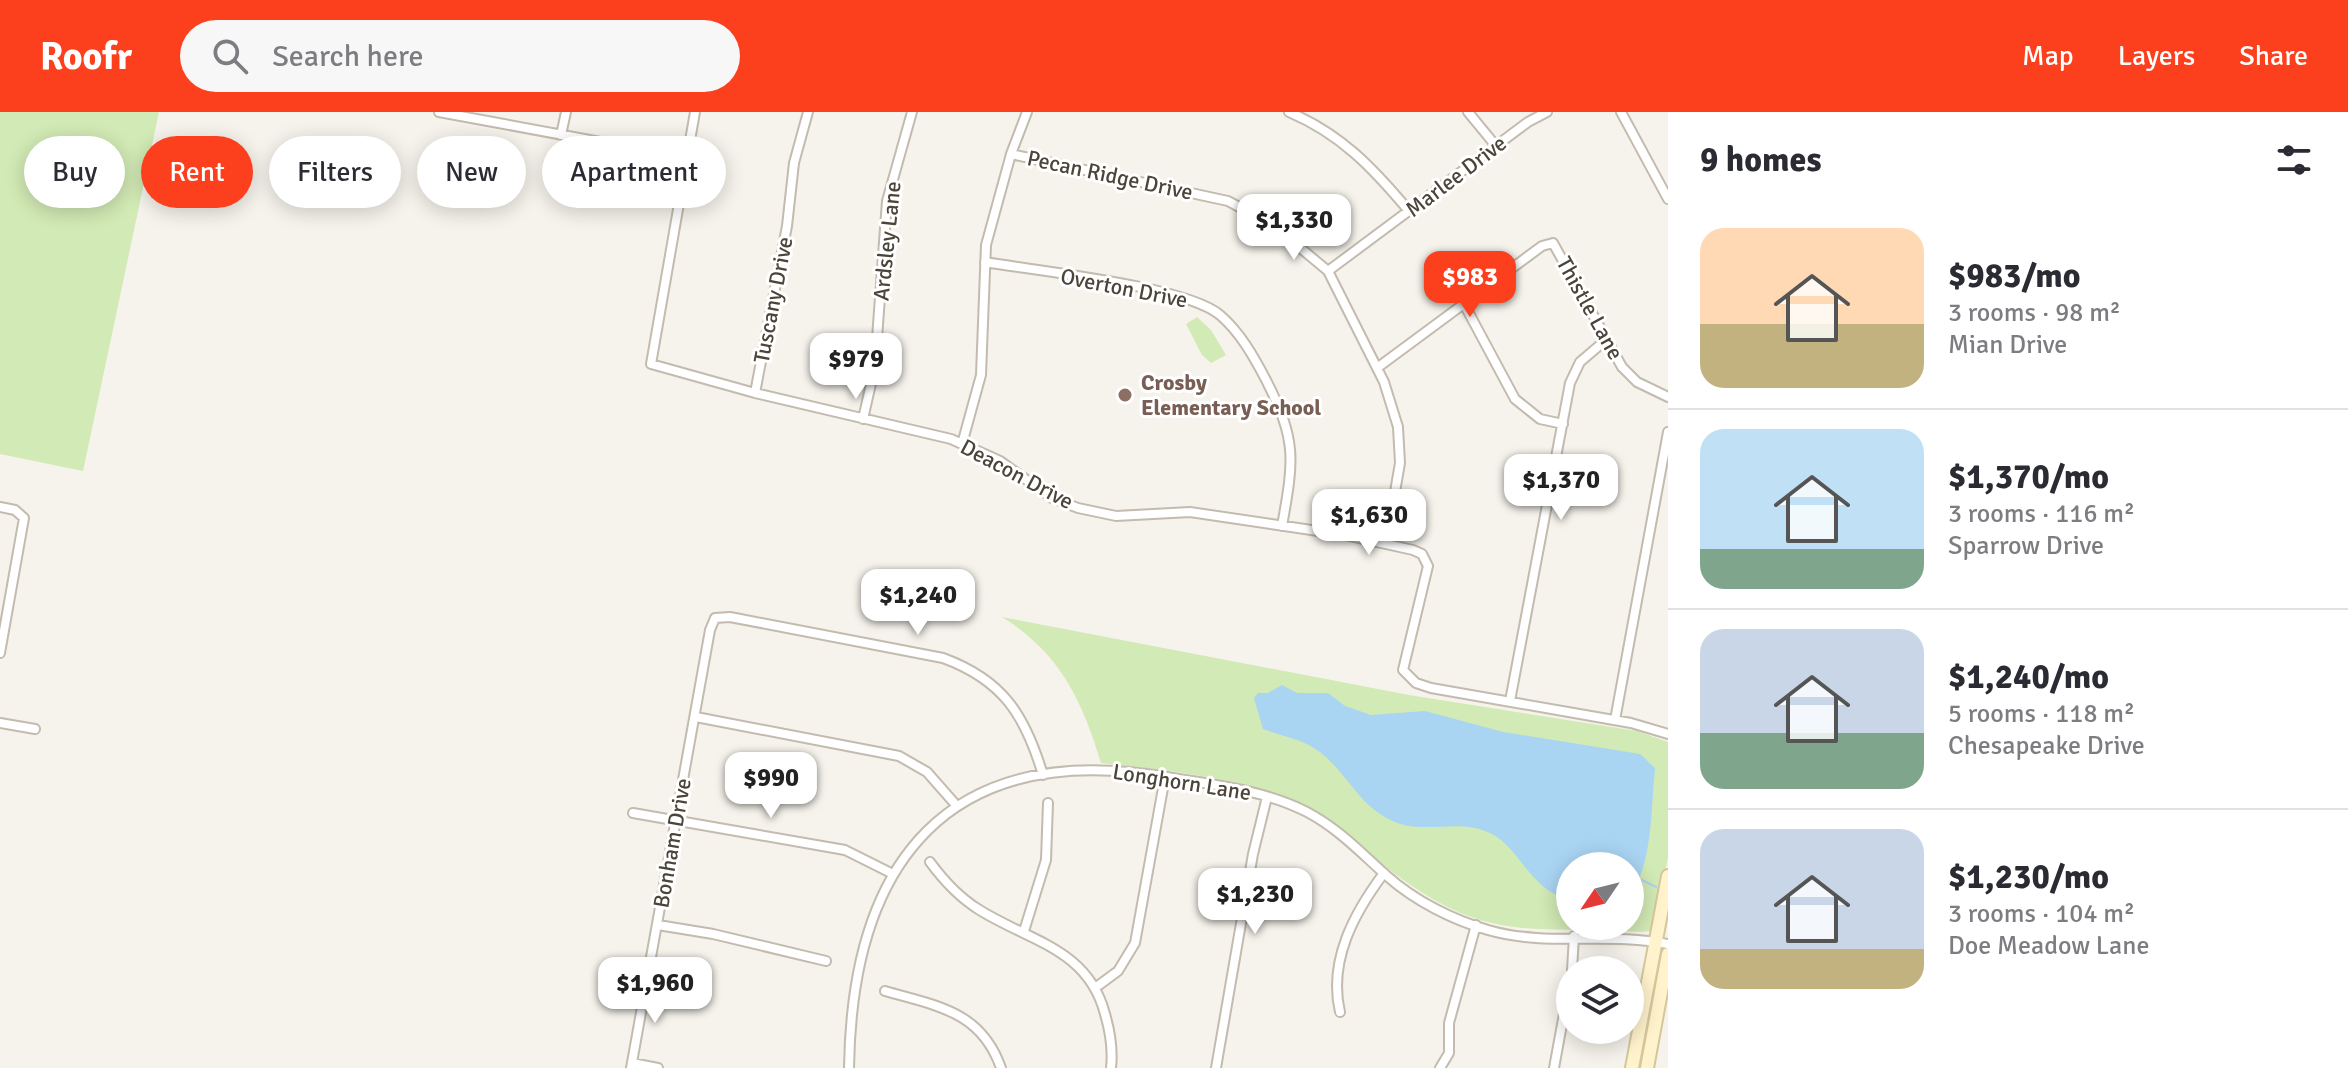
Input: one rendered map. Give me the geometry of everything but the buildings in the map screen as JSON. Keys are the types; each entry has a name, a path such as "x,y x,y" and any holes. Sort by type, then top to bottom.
{"main road":[{"path":"1632,1068 1662,943 1668,876"},
{"path":"1647,1068 1668,954"}],"street":[{"path":"439,112 468,115 566,136"},
{"path":"561,135 566,112"},
{"path":"691,136 695,112"},
{"name":"Tuscany Drive","path":"755,393 787,226 794,163 808,112"},
{"name":"Ardsley Lane","path":"863,419 875,366 887,201 912,112"},
{"path":"962,444 981,375 985,262 1011,154 1027,112"},
{"path":"1289,112 1326,130 1356,151 1409,211"},
{"path":"1468,112 1496,146"},
{"name":"Marlee Drive","path":"1328,271 1496,146 1547,112"},
{"path":"1621,112 1668,199"},
{"name":"Pecan Ridge Drive","path":"1011,154 1228,201 1274,226 1328,271 1377,368 1398,427 1400,463 1386,544"},
{"name":"Deacon Drive","path":"678,208 651,364 962,444 1000,461 1052,498 1078,508 1116,516 1190,512 1413,550 1427,559 1403,670 1408,677 1431,688 1615,720 1668,734"},
{"name":"Thistle Lane","path":"1464,304 1542,246 1553,243 1628,375 1668,397"},
{"name":"Overton Drive","path":"985,262 1183,296 1220,315 1258,364 1286,421 1293,457 1282,526"},
{"path":"1377,368 1464,304 1515,399 1540,419 1563,424"},
{"path":"1510,701 1570,383 1578,364 1607,339"},
{"path":"1615,720 1668,432"},
{"path":"0,507 21,513 23,534 0,653"},
{"name":"Bonham Drive","path":"631,1066 710,630 715,618 730,617 913,652 965,666 985,678 1014,708 1027,727 1043,775"},
{"path":"696,717 899,756 927,772 956,805"},
{"path":"0,723 35,729"},
{"name":"Longhorn Lane","path":"849,1068 852,1017 865,945 873,914 891,873 919,836 956,805 989,789 1043,775 1118,768 1267,797 1307,812 1348,838 1384,873 1447,914 1476,925 1534,939 1556,937"},
{"path":"1095,988 1125,963 1138,932 1165,777"},
{"path":"1216,1068 1246,889 1267,797"},
{"path":"1024,931 1046,860 1048,803"},
{"path":"633,813 845,850 891,873"},
{"path":"930,862 963,899 1069,957 1095,988 1109,1029 1111,1068"},
{"path":"1340,1012 1335,990 1338,960 1357,914 1384,873"},
{"path":"658,925 713,934 826,961"},
{"path":"1440,1068 1449,1053 1449,1023 1476,925"},
{"name":"Longhorn Lane","path":"1624,940 1662,943"},
{"path":"885,991 942,1007 973,1023 988,1039 1001,1068"},
{"path":"1554,1068 1558,1044"},
{"path":"631,1066 658,1068"}],"green space":[{"path":"0,112 159,112 154,136 141,136 141,197 83,471 0,454"},
{"path":"1197,317 1211,330 1226,355 1211,363 1202,355 1186,324"},
{"path":"1002,617 1409,695 1637,731 1668,742 1668,857 1655,927 1652,931 1644,932 1644,852 1556,852 1556,929 1521,928 1475,918 1428,896 1336,827 1292,802 1222,780 1101,763 1077,699 1054,662"}],"water":[{"path":"1282,685 1297,693 1328,693 1345,706 1371,715 1425,711 1503,732 1640,754 1655,768 1644,864 1644,852 1556,852 1556,895 1535,879 1503,841 1492,834 1468,827 1418,827 1395,822 1372,808 1320,752 1300,741 1263,729 1254,698 1258,693 1268,693"}],"waterway":[{"path":"1644,881 1656,887"}],"place":[{"name":"Crosby Elementary School","path":"1125,395"}]}
